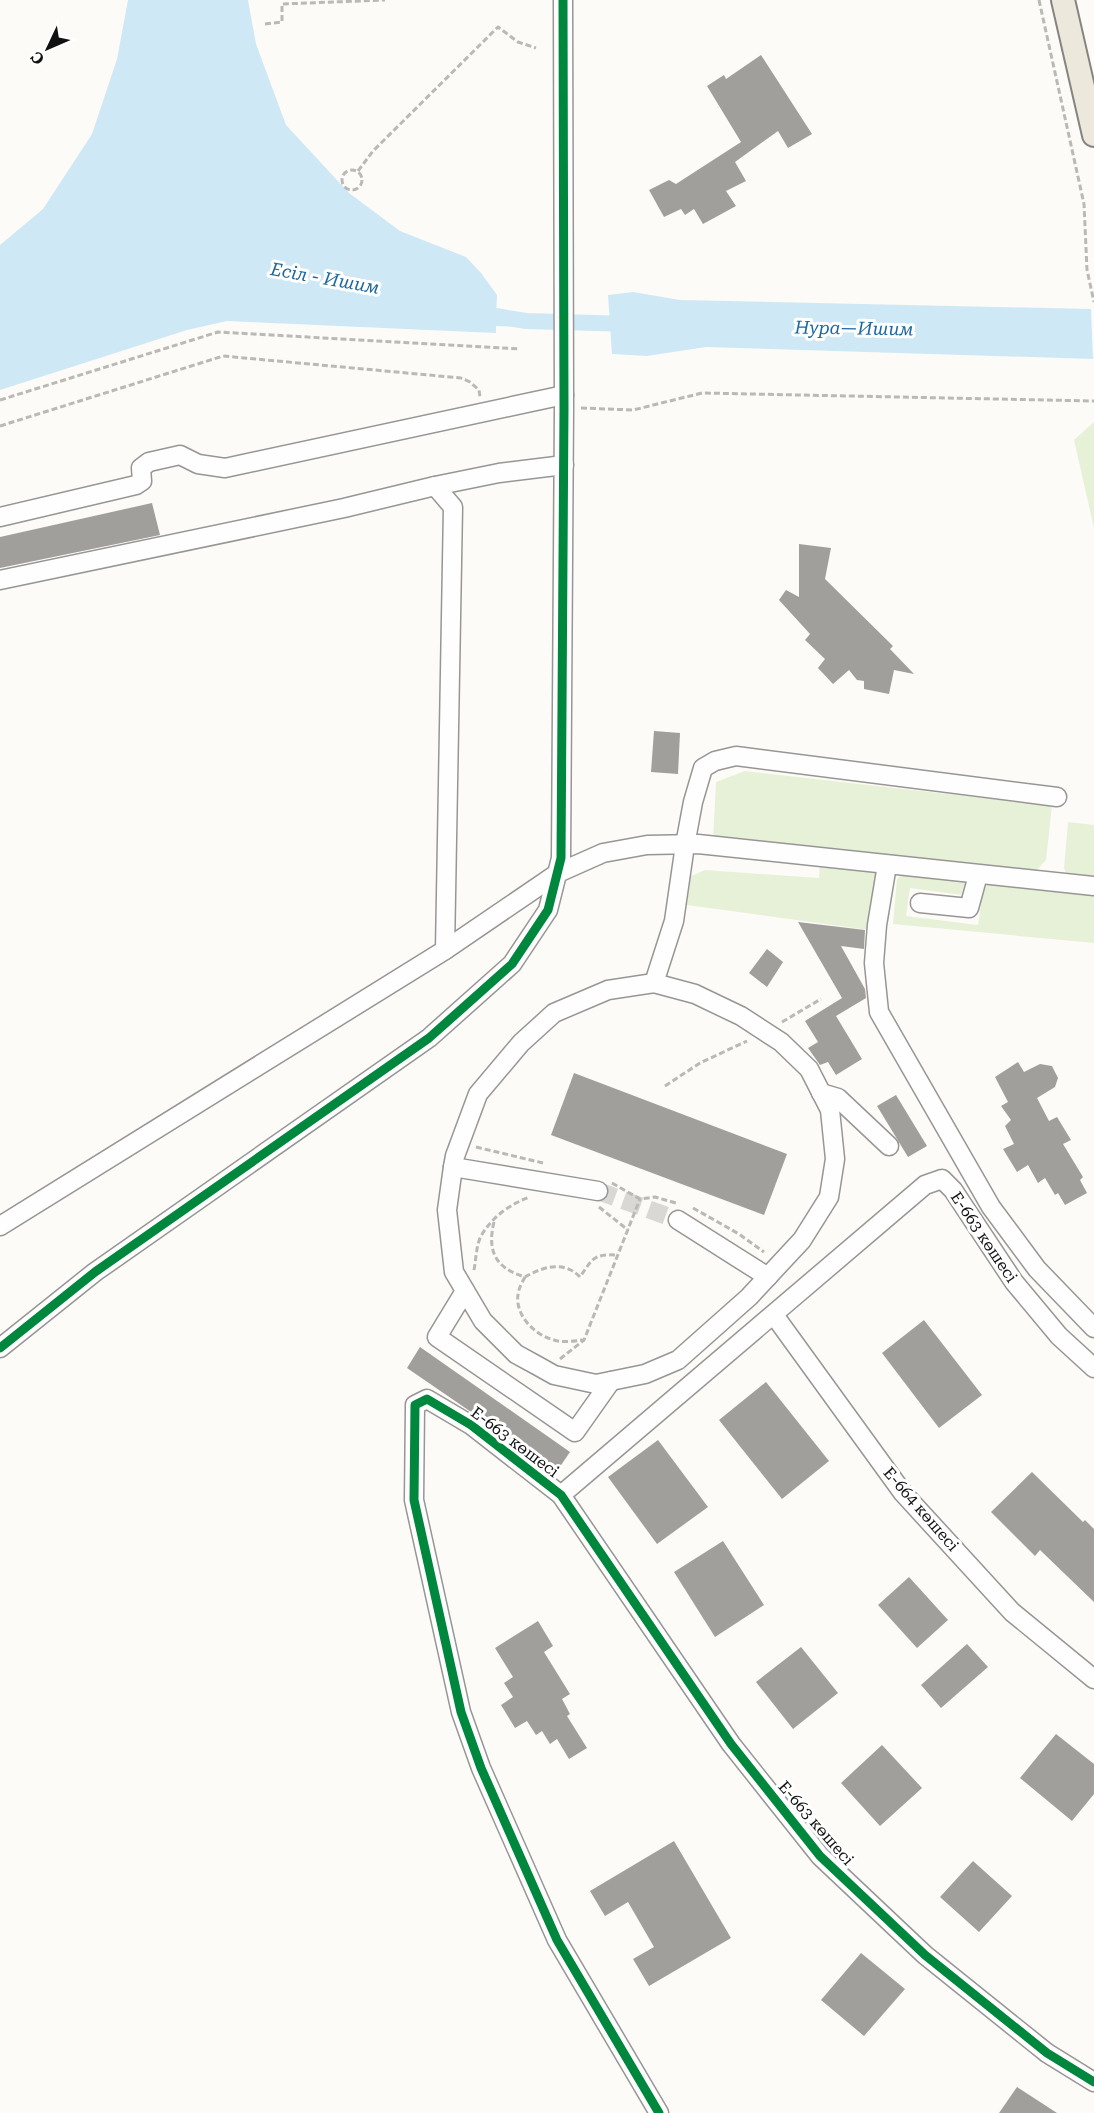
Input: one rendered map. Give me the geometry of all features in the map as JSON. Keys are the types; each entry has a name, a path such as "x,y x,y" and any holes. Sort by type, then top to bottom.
{"main road":[{"path":"1063,0 1094,135"}],"street":[{"path":"0,1348 95,1272 429,1038 512,964 548,910 561,858 564,465 563,0"},
{"path":"0,517 136,485 142,481 141,468 148,462 180,454 198,464 225,468 482,412 564,401"},
{"path":"0,580 344,508 435,486 499,473 564,465"},
{"path":"435,486 453,507 445,950"},
{"path":"654,983 674,921 693,802 703,768 715,761 736,756 1058,797"},
{"path":"0,1226 445,950 558,873 603,853 646,844 698,844 1094,886"},
{"path":"887,865 877,925 874,963 879,1012 991,1207 1038,1269 1094,1328"},
{"path":"920,903 969,908 978,875"},
{"path":"654,983 695,994 741,1016 766,1032 781,1042 808,1069 830,1110 835,1159 829,1197 802,1240 749,1297 678,1360 645,1374 596,1383 555,1375 516,1354 483,1321 454,1272 447,1210 453,1167 478,1094 521,1043 554,1013 608,990 654,983"},
{"path":"822,1093 838,1098 889,1146"},
{"path":"453,1167 601,1192"},
{"name":"Е-663 көшесі","path":"561,1495 925,1185 942,1179 953,1190 1014,1282 1059,1336 1094,1368"},
{"path":"678,1220 774,1271"},
{"path":"467,1294 437,1337 575,1432 611,1381"},
{"name":"Е-664 көшесі","path":"774,1315 903,1493 1012,1612 1094,1679"},
{"name":"Е-663 көшесі","path":"658,2113 557,1940 482,1768 461,1712 414,1500 415,1405 427,1400 471,1425 561,1495 731,1744 820,1856 925,1955 1047,2053 1094,2082"}],"path":[{"path":"265,24 282,22 282,4 312,1 385,0"},
{"path":"1039,0 1084,204 1087,270 1094,302"},
{"path":"358,171 373,151 498,27 518,42 536,48"},
{"path":"350,170 358,171 362,184 354,190 347,188 342,180 345,173 350,170"},
{"path":"0,400 218,332 520,349"},
{"path":"0,426 223,356 461,378 479,390 482,412"},
{"path":"564,401 633,410 702,393 1094,401"},
{"path":"664,1086 700,1063 766,1032 820,999"},
{"path":"460,1143 548,1164"},
{"path":"628,1230 600,1208 601,1192 640,1199 655,1197 694,1208 739,1234 774,1271"},
{"path":"467,1294 481,1237 500,1213 518,1201 538,1194"},
{"path":"538,1366 562,1358 584,1340 640,1199"},
{"path":"494,1220 491,1249 501,1265 525,1277"},
{"path":"584,1340 556,1341 534,1331 524,1319 518,1305 518,1291 525,1277 539,1269 554,1266 575,1272 579,1277 591,1260 601,1254 618,1255"}],"green space":[{"path":"1094,422 1094,528 1074,440"},
{"path":"745,771 1052,806 1046,860 1035,872 713,842 716,782"},
{"path":"1068,822 1094,825 1094,877 1067,875 1064,868"},
{"path":"820,863 882,870 876,931 687,905 691,876 705,870 819,878"},
{"path":"905,872 966,879 961,895 910,888 906,916 978,925 982,897 988,881 1094,892 1094,943 893,924 897,879"}],"water":[{"name":"Есіл - Ишим","path":"128,0 248,0 256,44 286,125 349,193 400,231 466,257 497,295 496,316 526,316 525,327 496,326 496,333 227,321 187,330 0,390 0,245 43,209 92,134 117,59"},
{"name":"Нура—Ишим","path":"633,292 680,300 1091,309 1093,359 706,347 647,356 612,354 608,295"}],"building":[{"path":"761,55 812,134 788,148 778,131 735,162 746,181 726,191 736,206 703,224 694,209 685,215 681,209 664,217 649,190 669,180 676,184 741,142 707,86 724,75 726,79"},
{"path":"152,503 160,535 0,568 0,537"},
{"path":"799,544 831,548 825,579 893,646 890,649 914,674 894,670 889,694 864,689 864,681 857,680 849,670 833,684 818,668 825,659 805,640 810,634 779,600 786,590 799,597"},
{"path":"654,731 680,733 678,774 651,772"},
{"path":"798,922 865,930 864,949 841,946 865,989 866,998 836,1016 862,1059 836,1075 828,1062 820,1065 808,1048 818,1042 805,1021 842,998"},
{"path":"767,949 783,962 767,987 749,973"},
{"path":"1018,1062 1024,1072 1040,1064 1052,1066 1058,1078 1055,1087 1037,1098 1049,1121 1057,1117 1071,1140 1063,1144 1083,1177 1080,1180 1087,1193 1065,1205 1058,1193 1055,1195 1045,1178 1038,1183 1028,1165 1017,1172 1003,1149 1014,1144 1005,1126 1011,1120 1001,1106 1008,1102 995,1077"},
{"path":"574,1073 787,1154 764,1215 551,1135"},
{"path":"896,1095 927,1146 908,1157 877,1106"},
{"path":"924,1320 982,1395 939,1428 882,1353"},
{"path":"420,1347 570,1452 557,1471 407,1368"},
{"path":"766,1382 829,1461 782,1499 719,1420"},
{"path":"658,1440 708,1507 657,1544 608,1477"},
{"path":"1032,1472 1083,1522 1085,1520 1094,1529 1094,1602 1040,1550 1035,1556 991,1512"},
{"path":"723,1541 764,1605 715,1637 674,1572"},
{"path":"909,1577 948,1620 917,1648 878,1605"},
{"path":"538,1621 553,1646 544,1652 570,1694 562,1699 570,1714 567,1716 587,1748 569,1759 557,1739 550,1744 542,1731 536,1735 527,1721 515,1728 501,1705 513,1697 504,1683 513,1677 495,1648"},
{"path":"967,1644 988,1667 941,1708 921,1685"},
{"path":"801,1647 838,1693 793,1729 756,1682"},
{"path":"1056,1734 1094,1764 1094,1794 1072,1821 1020,1778"},
{"path":"882,1745 922,1788 880,1826 841,1783"},
{"path":"674,1841 731,1938 649,1986 633,1959 654,1947 628,1902 605,1916 590,1891"},
{"path":"973,1861 1012,1896 979,1932 940,1897"},
{"path":"861,1953 905,1989 864,2036 821,2000"},
{"path":"1017,2087 1057,2113 999,2113"}],"waterway":[{"path":"496,316 526,321 630,324"}],"tunnel":[{"path":"598,1191 678,1220"}],"cycle path":[{"path":"0,1348 95,1272 429,1038 512,964 548,910 561,858 564,408 563,0"},
{"path":"659,2113 557,1940 481,1768 461,1712 414,1500 415,1405 427,1399 471,1425 561,1495 731,1744 820,1856 925,1955 1047,2053 1094,2082"}]}
